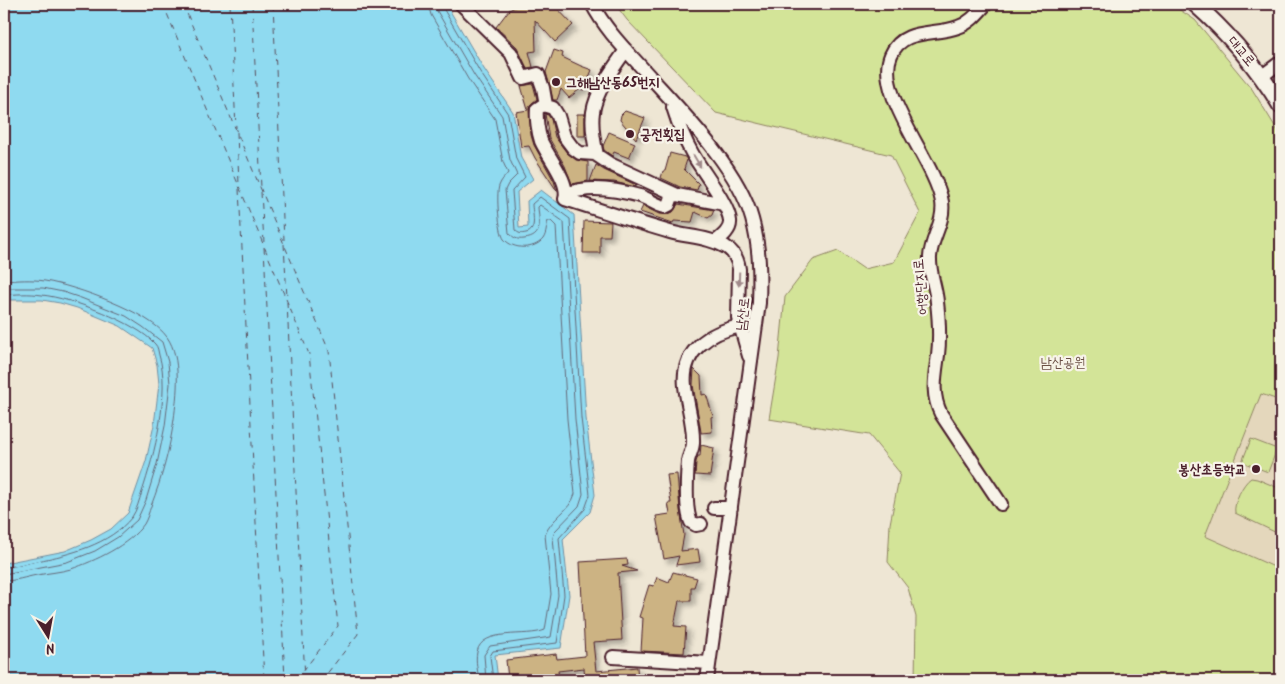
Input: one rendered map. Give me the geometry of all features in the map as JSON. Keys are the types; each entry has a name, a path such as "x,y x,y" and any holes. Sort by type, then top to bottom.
{"main road":[{"name":"대교로","path":"1195,4 1233,40 1262,76 1281,106"}],"street":[{"path":"461,4 511,54 522,76 538,74 546,105"},
{"name":"남산로","path":"592,4 609,31 671,100 729,171 743,195 752,219 758,247 759,303 707,680"},
{"name":"어항단지로","path":"986,4 971,20 959,27 921,33 906,38 892,52 889,68 891,88 899,109 934,177 942,203 941,218 930,258 938,320 938,354 934,383 936,403 941,414 1001,504"},
{"path":"598,155 594,142 593,112 605,80 626,50"},
{"path":"1262,76 1281,62"},
{"path":"671,100 686,142 729,214 730,226 724,235 715,242"},
{"path":"566,196 565,184 540,137 536,112 538,107 546,105 555,110 564,136 573,148 582,154 590,152 598,155 610,164 673,194 724,204"},
{"path":"566,196 587,190 611,191 642,196 665,207 669,204 673,194"},
{"path":"566,196 671,232 715,242 731,251 738,261 738,312 751,364"},
{"path":"701,524 696,525 691,522 687,509 688,462 693,441 685,385 686,373 692,356 706,339 723,330 741,326"},
{"path":"714,508 731,508"},
{"path":"613,657 709,663"}],"shaded area":[{"name":"봉산초등학교","path":"1261,394 1281,401 1281,570 1205,536"}],"green space":[{"name":"남산공원","path":"615,4 1171,4 1195,20 1252,89 1281,136 1281,401 1261,394 1205,536 1281,570 1281,680 915,680 916,617 908,588 888,562 890,524 900,473 869,435 769,419 779,358 785,297 813,260 838,251 864,269 894,262 920,213 891,155 716,113 627,20"},
{"path":"1251,439 1277,449 1268,472 1242,462"},
{"path":"1251,478 1281,489 1281,535 1235,513 1239,494"}],"water":[{"path":"4,4 446,4 484,69 513,112 521,158 533,179 517,192 519,228 528,227 527,201 541,190 574,215 586,418 595,495 590,512 563,539 569,595 561,648 495,655 498,680 4,680 4,563 65,551 111,529 128,513 146,461 154,425 159,384 157,365 152,348 120,326 60,303 42,300 4,300"}],"building":[{"path":"521,4 553,4 573,25 555,42 535,20 536,51 529,52 533,67 527,68 517,47 496,27 509,10"},
{"path":"554,50 563,53 562,57 592,70 584,90 580,89 569,98 561,89 557,100 553,100 546,72"},
{"path":"533,84 537,99 529,108 531,135 557,191 529,146 521,147 516,112 528,110 521,86"},
{"path":"625,111 645,118 636,139 620,120 621,115"},
{"path":"545,114 551,119 555,137 567,153 576,160 588,162 588,181 572,184 565,166 549,138"},
{"path":"577,114 585,114 585,136 577,136"},
{"path":"609,132 635,143 629,158 614,152 612,156 604,150 603,146"},
{"path":"670,153 685,157 687,160 684,169 699,184 697,190 680,187 661,178"},
{"path":"596,165 636,185 636,187 614,182 590,181"},
{"path":"678,204 714,210 708,218 695,212 692,222 674,221 673,223 640,212 643,206 659,214 668,214 673,212"},
{"path":"584,221 611,222 610,236 600,236 600,253 583,253"},
{"path":"694,369 701,376 702,395 706,394 713,416 711,417 712,432 701,433 693,385"},
{"path":"701,445 714,448 710,476 695,475 696,462 698,456 700,456"},
{"path":"677,474 684,535 681,551 698,549 700,562 676,565 679,556 664,559 656,516 670,514 668,503 671,503 667,475"},
{"path":"627,559 628,565 622,566 637,571 618,573 622,640 593,642 596,671 637,667 638,680 585,680 584,668 558,671 559,677 528,680 508,679 506,660 556,654 557,659 585,656 580,562"},
{"path":"673,572 697,578 694,587 691,587 691,601 679,601 674,626 686,627 684,653 641,651 643,618 639,617 649,585 654,586 657,577 669,582"}],"ferry route":[{"path":"163,4 309,354 338,626 296,680"},
{"path":"183,4 329,351 358,634 322,680"},
{"path":"230,4 236,128"},
{"path":"252,4 261,188"},
{"path":"273,4 284,240"},
{"path":"237,132 239,185"},
{"path":"239,189 264,680"},
{"path":"261,192 264,243"},
{"path":"284,244 287,298"},
{"path":"264,247 285,680"},
{"path":"287,302 305,680"}],"place":[{"name":"그해남산동65번지","path":"556,82"},
{"name":"궁전횟집","path":"630,134"},
{"name":"봉산초등학교","path":"1256,469"}]}
